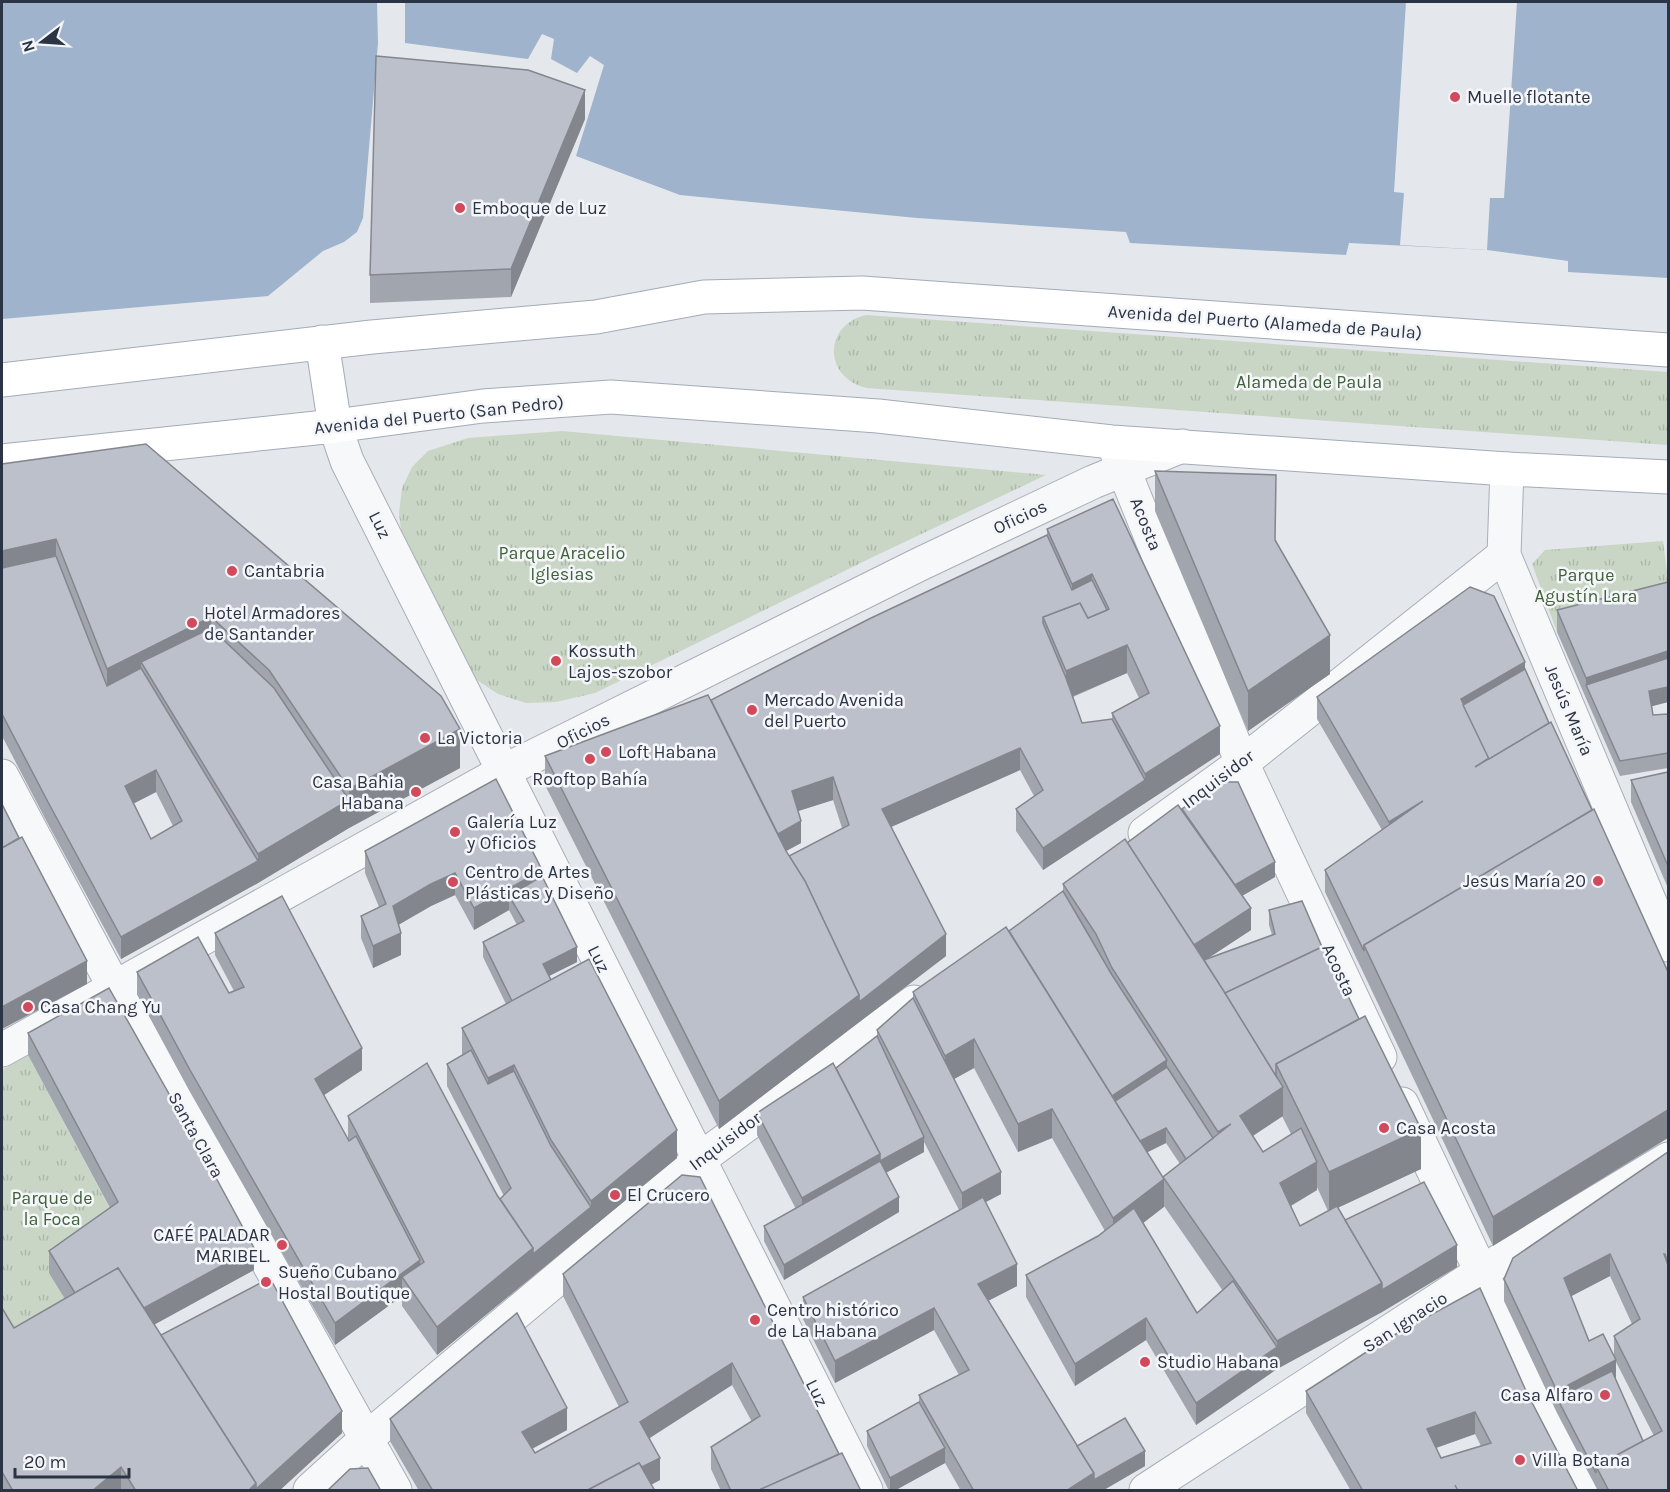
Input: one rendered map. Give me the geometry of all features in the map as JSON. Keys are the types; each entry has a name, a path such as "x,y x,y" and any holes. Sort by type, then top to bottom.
{"main road":[{"name":"Avenida del Puerto (Alameda de Paula)","path":"322,342 596,317 704,297 862,293 1668,350"},
{"path":"2,380 322,342 335,426"},
{"name":"Avenida del Puerto (San Pedro)","path":"2,461 116,451 335,426 483,406 612,397 878,416 1118,455"},
{"path":"1118,455 1182,446 1507,469 1668,477"}],"street":[{"name":"Luz","path":"335,426 347,461 866,1491"},
{"path":"116,451 150,476"},
{"name":"Acosta","path":"1118,455 1242,763 1584,1491"},
{"name":"Oficios","path":"2,1050 504,771 918,565 1118,455"},
{"name":"Jesús María","path":"1507,469 1504,555 1668,945"},
{"name":"Inquisidor","path":"1125,848 1242,763 1504,555"},
{"path":"424,683 480,725"},
{"name":"Santa Clara","path":"2,776 114,987 395,1491"},
{"name":"Inquisidor","path":"310,1491 366,1439 700,1159 942,982"},
{"name":"San Ignacio","path":"1146,1491 1481,1272 1668,1159"}],"green space":[{"name":"Alameda de Paula","path":"866,315 1668,372 1668,445 867,388 842,374 836,363 834,352 836,340 842,329 852,321"},
{"name":"Parque Aracelio Iglesias","path":"562,431 1046,475 595,693 556,702 526,703 498,694 471,676 402,539 399,513 402,488 412,467 428,451 468,438"},
{"name":"Parque Agustín Lara","path":"1663,541 1668,580 1668,604 1557,632 1532,564 1545,550"},
{"name":"Parque de la Foca","path":"28,1055 118,1224 78,1320 2,1336 2,1070"}],"water":[{"path":"2,2 377,2 378,43 363,218 357,232 344,242 323,251 268,296 2,319"},
{"path":"405,2 1668,2 1668,278 1568,272 1568,261 1487,250 1349,243 1346,255 1130,243 1126,232 917,218 680,195 576,156 604,65 590,56 577,73 551,59 554,39 542,34 528,59 405,43"}],"pier":[{"name":"Muelle flotante","path":"1406,2 1517,2 1504,198 1490,198 1487,250 1400,245 1404,193 1394,192"}],"building":[{"name":"Emboque de Luz","path":"376,56 528,70 585,90 511,269 370,275"},
{"name":"Hotel Armadores de Santander","path":"146,444 441,696 460,729 349,789 269,670 211,617 107,669 56,539 2,551 2,464"},
{"path":"1155,471 1276,475 1275,540 1330,635 1248,691"},
{"path":"1113,499 1220,726 1145,774 1112,713 1149,693 1127,645 1066,671 1043,617 1080,603 1088,618 1109,609 1092,574 1072,584 1047,529"},
{"path":"1047,535 1072,590 1092,580 1107,610 1088,618 1080,603 1043,617 1043,623 1082,723 1112,719 1145,780 1043,848 1016,809 1043,790 1020,748 882,809 946,934 859,1002 859,995 805,881 789,856 849,825 833,777 792,791 801,821 778,834 711,700 869,619"},
{"path":"56,556 107,686 141,668 258,861 121,937 2,714 2,568","holes":["156,770 182,821 151,839 125,786"]},
{"path":"1668,582 1668,651 1586,678 1557,610"},
{"path":"1470,587 1494,596 1525,662 1461,699 1489,758 1475,767 1551,722 1592,810 1364,945 1364,951 1325,870 1423,801 1389,822 1317,697"},
{"path":"211,628 274,688 349,800 258,854 141,662"},
{"path":"1668,658 1668,687 1649,691 1653,715 1668,714 1668,753 1620,761 1586,685"},
{"path":"1525,669 1549,723 1489,759 1463,705"},
{"path":"708,695 786,851 805,881 859,995 719,1101 545,756"},
{"path":"1668,772 1668,866 1631,780"},
{"name":"Centro de Artes Plásticas y Diseño","path":"496,779 542,870 474,908 455,873 393,906 401,933 373,946 361,916 386,904 365,851"},
{"path":"1218,782 1238,782 1275,862 1235,885 1182,809"},
{"path":"2,804 19,838 2,848"},
{"path":"1178,805 1251,908 1194,945 1127,843"},
{"path":"1594,809 1668,972 1668,1110 1493,1217 1364,945"},
{"path":"22,837 87,961 2,1007 2,848"},
{"path":"1125,839 1283,1087 1240,1116 1263,1152 1301,1128 1317,1162 1280,1183 1300,1226 1337,1206 1382,1283 1277,1341 1163,1177 1231,1124 1218,1132 1112,968 1096,934 1063,884"},
{"path":"542,876 577,947 543,964 551,980 512,1001 483,942 524,921 509,896"},
{"path":"1063,891 1112,975 1167,1060 1112,1096 1009,931"},
{"path":"282,896 362,1048 315,1079 349,1141 356,1136 420,1260 335,1323 190,1070 137,972 198,937 229,993 244,987 215,933"},
{"path":"1302,901 1322,947 1225,993 1204,960 1275,934 1269,910"},
{"path":"1006,927 1164,1179 1113,1218 1052,1109 1018,1124 974,1039 945,1056 913,992"},
{"path":"1324,946 1359,1019 1276,1064 1276,1076 1225,993"},
{"path":"589,959 677,1130 591,1201 551,1140 514,1065 488,1078 462,1028"},
{"path":"109,988 254,1248 144,1308 118,1268 75,1293 49,1251 118,1202 28,1033"},
{"path":"913,998 1001,1172 962,1193 877,1030"},
{"path":"1365,1016 1421,1129 1329,1172 1276,1064"},
{"path":"877,1036 924,1137 880,1161 880,1154 836,1068"},
{"path":"471,1050 488,1084 514,1071 551,1146 591,1207 533,1254 533,1248 500,1199 511,1188 447,1064"},
{"path":"427,1063 497,1195 533,1248 437,1327 402,1277 424,1262 348,1116"},
{"path":"833,1063 880,1154 802,1198 757,1113"},
{"path":"1167,1067 1213,1138 1186,1159 1166,1128 1140,1141 1115,1101"},
{"path":"1668,1152 1668,1263 1664,1254 1668,1265 1668,1491 1609,1491 1596,1466 1662,1431 1614,1336 1640,1319 1610,1254 1564,1278 1589,1341 1603,1334 1616,1360 1557,1391 1504,1279 1513,1258"},
{"path":"880,1161 899,1197 784,1265 764,1226"},
{"path":"682,1175 700,1177 839,1454 757,1491 731,1491 711,1447 760,1416 732,1363 640,1422 660,1458 642,1467 639,1463 586,1491 433,1491 390,1419 517,1313 567,1408 522,1432 535,1453 628,1402 563,1274"},
{"path":"1424,1182 1457,1245 1382,1290 1382,1283 1345,1220"},
{"path":"983,1197 1017,1264 978,1284 1094,1473 1066,1491 974,1491 919,1395 969,1370 934,1308 835,1361 803,1297"},
{"path":"1134,1208 1197,1313 1233,1281 1277,1347 1196,1403 1146,1318 1075,1364 1026,1275 1098,1236"},
{"path":"118,1268 256,1483 248,1491 136,1491 121,1467 92,1491 13,1491 2,1472 2,1308 14,1328"},
{"path":"270,1278 342,1411 256,1489 256,1483 161,1335"},
{"path":"1480,1288 1527,1393 1578,1491 1363,1491 1306,1391 1385,1340","holes":["1475,1412 1491,1443 1441,1458 1427,1429"]},
{"path":"1612,1371 1643,1441 1596,1466 1596,1473 1557,1398"},
{"path":"919,1402 945,1448 890,1478 867,1431"},
{"path":"1125,1418 1145,1451 1094,1480 1094,1473 1077,1446"},
{"path":"842,1453 861,1491 757,1491"},
{"path":"639,1463 655,1491 586,1491"},
{"path":"368,1468 381,1491 327,1491 350,1469"}],"place":[{"name":"Muelle flotante","path":"1455,97"},
{"name":"Emboque de Luz","path":"460,208"},
{"name":"Cantabria","path":"232,571"},
{"name":"Hotel Armadores de Santander","path":"192,623"},
{"name":"Kossuth Lajos-szobor","path":"556,661"},
{"name":"Mercado Avenida del Puerto","path":"752,710"},
{"name":"La Victoria","path":"425,738"},
{"name":"Loft Habana","path":"606,752"},
{"name":"Rooftop Bahía","path":"590,759"},
{"name":"Casa Bahia Habana","path":"416,792"},
{"name":"Galería Luz y Oficios","path":"455,832"},
{"name":"Jesús María 20","path":"1598,881"},
{"name":"Centro de Artes Plásticas y Diseño","path":"453,882"},
{"name":"Casa Chang Yu","path":"28,1007"},
{"name":"Casa Acosta","path":"1384,1128"},
{"name":"El Crucero","path":"615,1195"},
{"name":"CAFÉ PALADAR MARIBEL.","path":"282,1245"},
{"name":"Sueño Cubano Hostal Boutique","path":"266,1282"},
{"name":"Centro histórico de La Habana","path":"755,1320"},
{"name":"Studio Habana","path":"1145,1362"},
{"name":"Casa Alfaro","path":"1605,1395"},
{"name":"Villa Botana","path":"1520,1460"}]}
